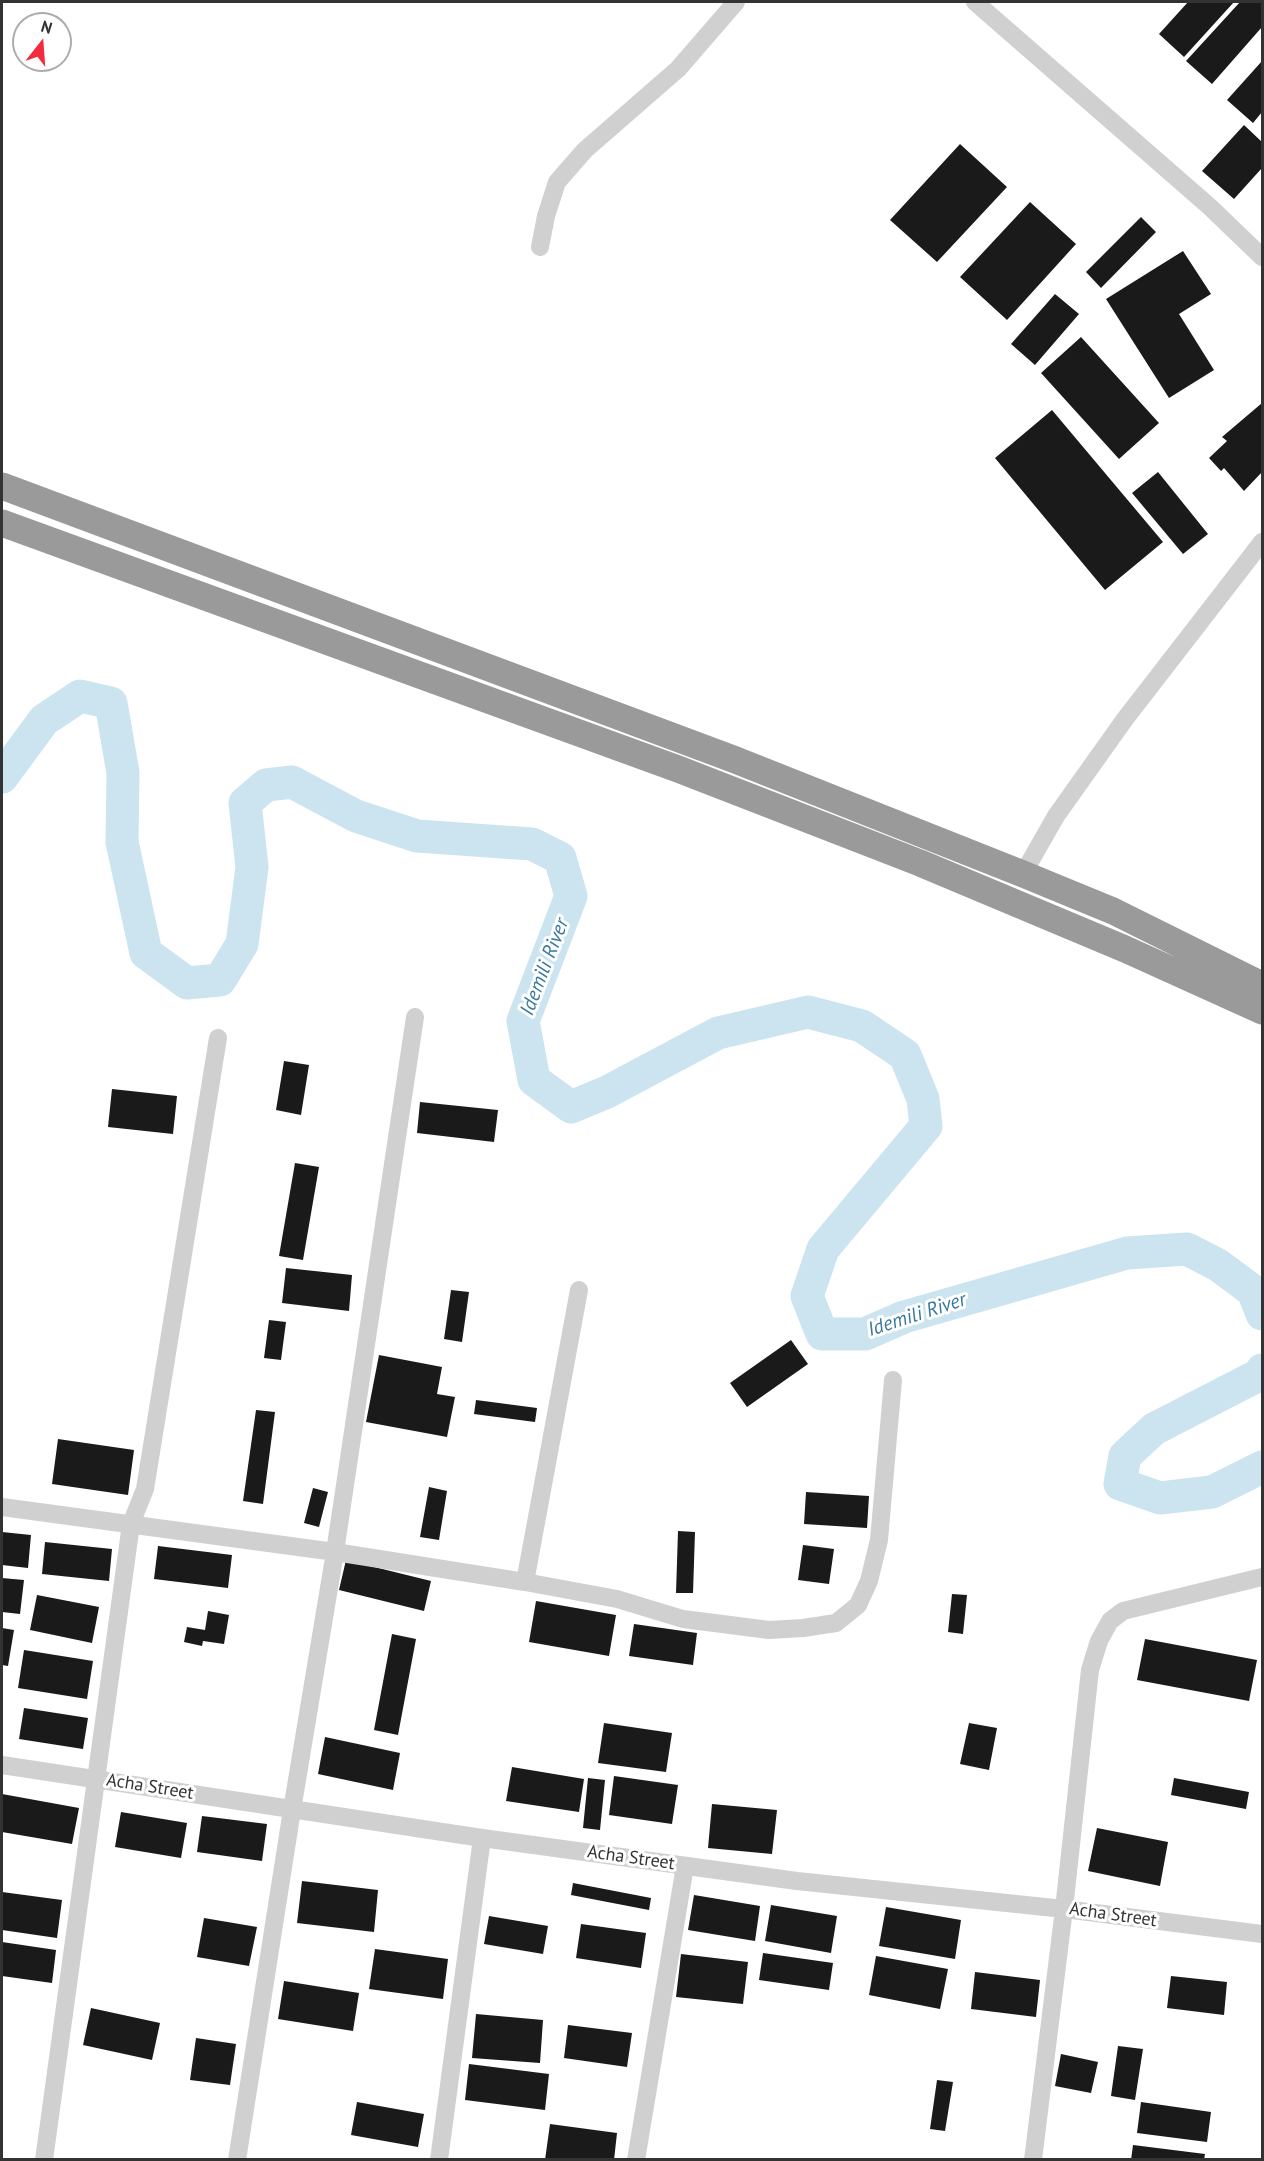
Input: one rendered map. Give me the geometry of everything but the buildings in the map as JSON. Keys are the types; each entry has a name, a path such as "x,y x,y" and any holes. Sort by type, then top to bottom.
{"highway":[{"path":"2,486 733,759 1113,911 1263,985"},
{"path":"2,523 678,769 920,863 1125,949 1263,1011"}],"street":[{"path":"540,247 546,216 557,182 585,150 678,69 736,2"},
{"path":"975,2 1210,207 1263,258"},
{"path":"1023,874 1056,816 1125,719 1263,542"},
{"path":"237,2160 335,1552 416,1017"},
{"path":"44,2160 131,1524 144,1489 218,1038"},
{"path":"525,1582 579,1290"},
{"path":"2,1507 335,1552 525,1582 617,1599 683,1619 769,1630 803,1628 836,1623 858,1605 868,1581 879,1540 892,1380"},
{"path":"1033,2160 1090,1670 1099,1641 1110,1621 1123,1611 1263,1577"},
{"name":"Acha Street","path":"2,1765 292,1810 685,1866 797,1881 1064,1908 1263,1934"},
{"path":"439,2160 482,1838"},
{"path":"636,2160 685,1866"}],"waterway":[{"name":"Idemili River","path":"2,777 44,720 80,696 111,703 123,773 122,842 146,953 187,983 220,980 242,944 252,867 245,803 266,785 292,782 356,816 417,836 532,844 560,858 571,896 523,1021 534,1080 571,1107 607,1092 718,1033 808,1012 862,1026 905,1055 923,1099 926,1126 823,1249 807,1296 822,1334 865,1334 904,1317 1127,1253 1187,1249 1218,1265 1253,1291 1262,1314"},
{"name":"Idemili River","path":"1262,1370 1261,1374 1154,1429 1125,1456 1120,1484 1160,1498 1212,1492 1262,1467"}]}
